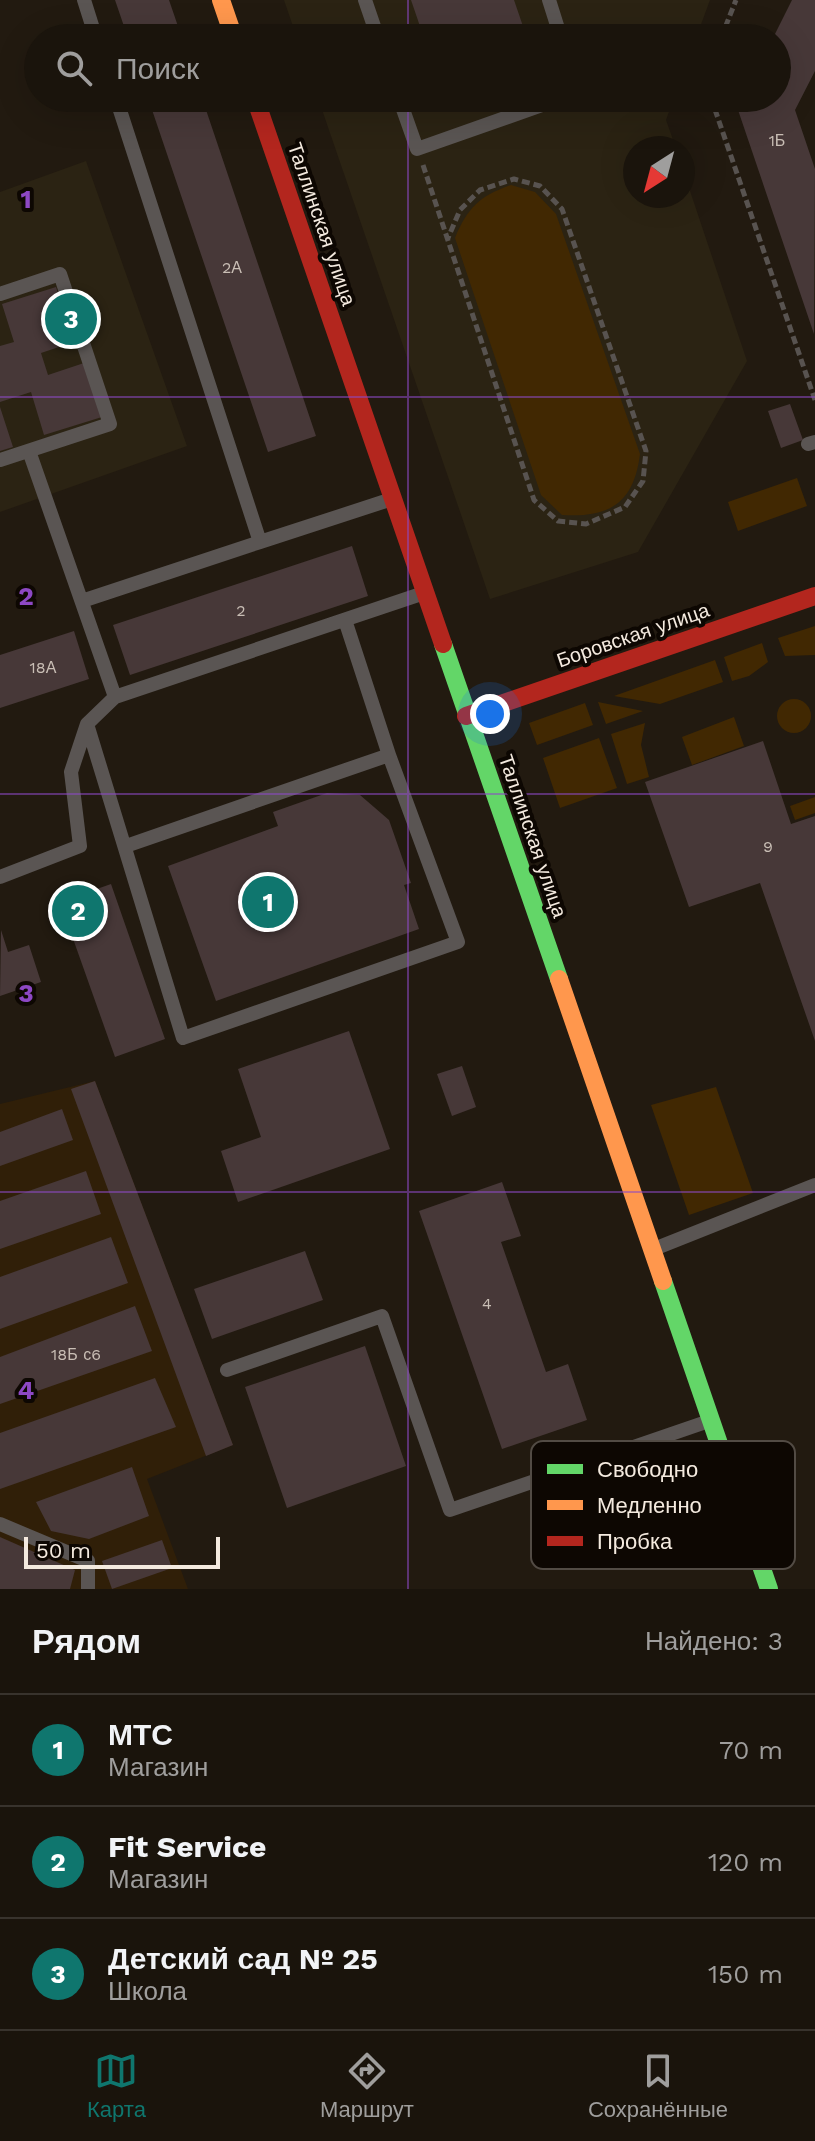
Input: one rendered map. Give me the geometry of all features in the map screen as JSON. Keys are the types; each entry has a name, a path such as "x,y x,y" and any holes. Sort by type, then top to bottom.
{"street":[{"path":"221,0 229,24"},
{"name":"Таллинская улица","path":"260,112 466,716 720,1441"},
{"name":"Боровская улица","path":"466,716 815,596"},
{"name":"Таллинская улица","path":"762,1569 769,1589"}],"lane":[{"path":"84,0 92,24"},
{"path":"365,0 373,24"},
{"path":"549,0 557,24"},
{"path":"121,112 260,542"},
{"path":"404,112 417,149 522,112"},
{"path":"0,294 60,274 110,424 0,460"},
{"path":"29,451 115,697"},
{"path":"82,601 393,499"},
{"path":"0,877 80,846 71,772 87,724 115,697 426,593"},
{"path":"87,724 183,1038 458,942 389,755 345,620"},
{"path":"126,846 389,755"},
{"path":"654,1249 815,1185"},
{"path":"227,1370 382,1316 450,1510 531,1482"},
{"path":"649,1441 713,1419"},
{"path":"0,1524 88,1561 88,1589"}],"path":[{"path":"727,24 736,0"},
{"path":"716,112 815,400"},
{"path":"417,149 534,500 558,521 586,524 625,507 643,481 646,451 562,209 540,186 514,179 480,190 460,210 448,238"}],"shaded area":[{"path":"284,0 710,0 701,24 292,24"},
{"path":"323,112 669,112 666,120 672,136 623,136 623,208 695,206 747,361 638,552 490,599"},
{"path":"86,161 187,446 0,512 0,192"},
{"path":"511,185 535,192 556,214 640,454 637,471 626,495 607,510 562,515 541,495 455,238 476,204"},
{"path":"797,478 807,506 738,531 728,502"},
{"path":"815,626 815,655 785,656 778,638"},
{"path":"762,643 768,662 749,676 732,681 724,657"},
{"path":"715,660 723,682 660,704 614,696"},
{"path":"794,699 806,704 811,716 806,728 794,733 782,728 777,716 782,704"},
{"path":"598,702 643,711 606,724"},
{"path":"585,703 593,725 537,745 529,723"},
{"path":"734,717 744,746 692,765 682,737"},
{"path":"645,723 641,745 649,777 627,784 611,734"},
{"path":"599,738 617,788 560,808 543,758"},
{"path":"815,797 815,813 795,820 790,806"},
{"path":"95,1081 233,1445 147,1479 188,1589 0,1589 0,1104"},
{"path":"716,1087 753,1193 689,1215 651,1105"}],"building":[{"path":"115,0 169,0 177,24 123,24"},
{"path":"411,0 514,0 522,24 419,24"},
{"path":"792,0 815,0 815,71 795,110 815,169 814,334 739,112 791,112 791,24 780,24"},
{"path":"153,112 207,112 316,436 268,452"},
{"path":"56,287 74,342 41,353 48,375 84,363 102,417 44,435 31,392 0,402 0,346 14,342 2,304"},
{"path":"790,404 803,440 781,448 768,411"},
{"path":"0,407 13,447 0,451"},
{"path":"352,546 368,596 130,675 113,625"},
{"path":"74,631 89,679 0,708 0,655"},
{"path":"763,741 791,824 815,816 815,1041 760,883 689,907 645,782"},
{"path":"327,793 360,795 389,820 411,883 404,885 419,929 216,1001 168,866 278,826 273,812"},
{"path":"111,884 165,1039 115,1057 60,902"},
{"path":"1,930 8,952 29,945 41,982 0,996"},
{"path":"349,1031 390,1149 238,1202 221,1151 261,1137 238,1069"},
{"path":"462,1066 476,1107 452,1116 437,1074"},
{"path":"95,1081 233,1445 206,1456 71,1089"},
{"path":"62,1109 73,1140 0,1166 0,1132"},
{"path":"86,1171 101,1214 0,1249 0,1201"},
{"path":"502,1182 521,1236 501,1242 546,1372 568,1364 587,1420 502,1449 419,1211"},
{"path":"111,1237 128,1283 0,1329 0,1277"},
{"path":"305,1251 323,1300 212,1339 194,1289"},
{"path":"135,1306 152,1351 0,1404 0,1357"},
{"path":"365,1346 406,1466 287,1508 245,1387"},
{"path":"155,1378 176,1427 0,1489 0,1433"},
{"path":"132,1467 149,1516 89,1539 51,1531 36,1502"},
{"path":"0,1537 75,1570 70,1589 0,1589"},
{"path":"162,1540 172,1568 112,1589 102,1561"}],"traffic: fast":[{"path":"443,644 559,979"},
{"path":"663,1281 718,1441"},
{"path":"762,1569 769,1589"}],"traffic: slow":[{"path":"221,0 229,24"},
{"path":"559,979 663,1281"}],"traffic: jam":[{"path":"260,112 443,644"},
{"path":"466,716 815,596"}],"place":[{"name":"Детский сад № 25","path":"71,319"},
{"name":"МТС","path":"268,902"},
{"name":"Fit Service","path":"78,911"}]}
